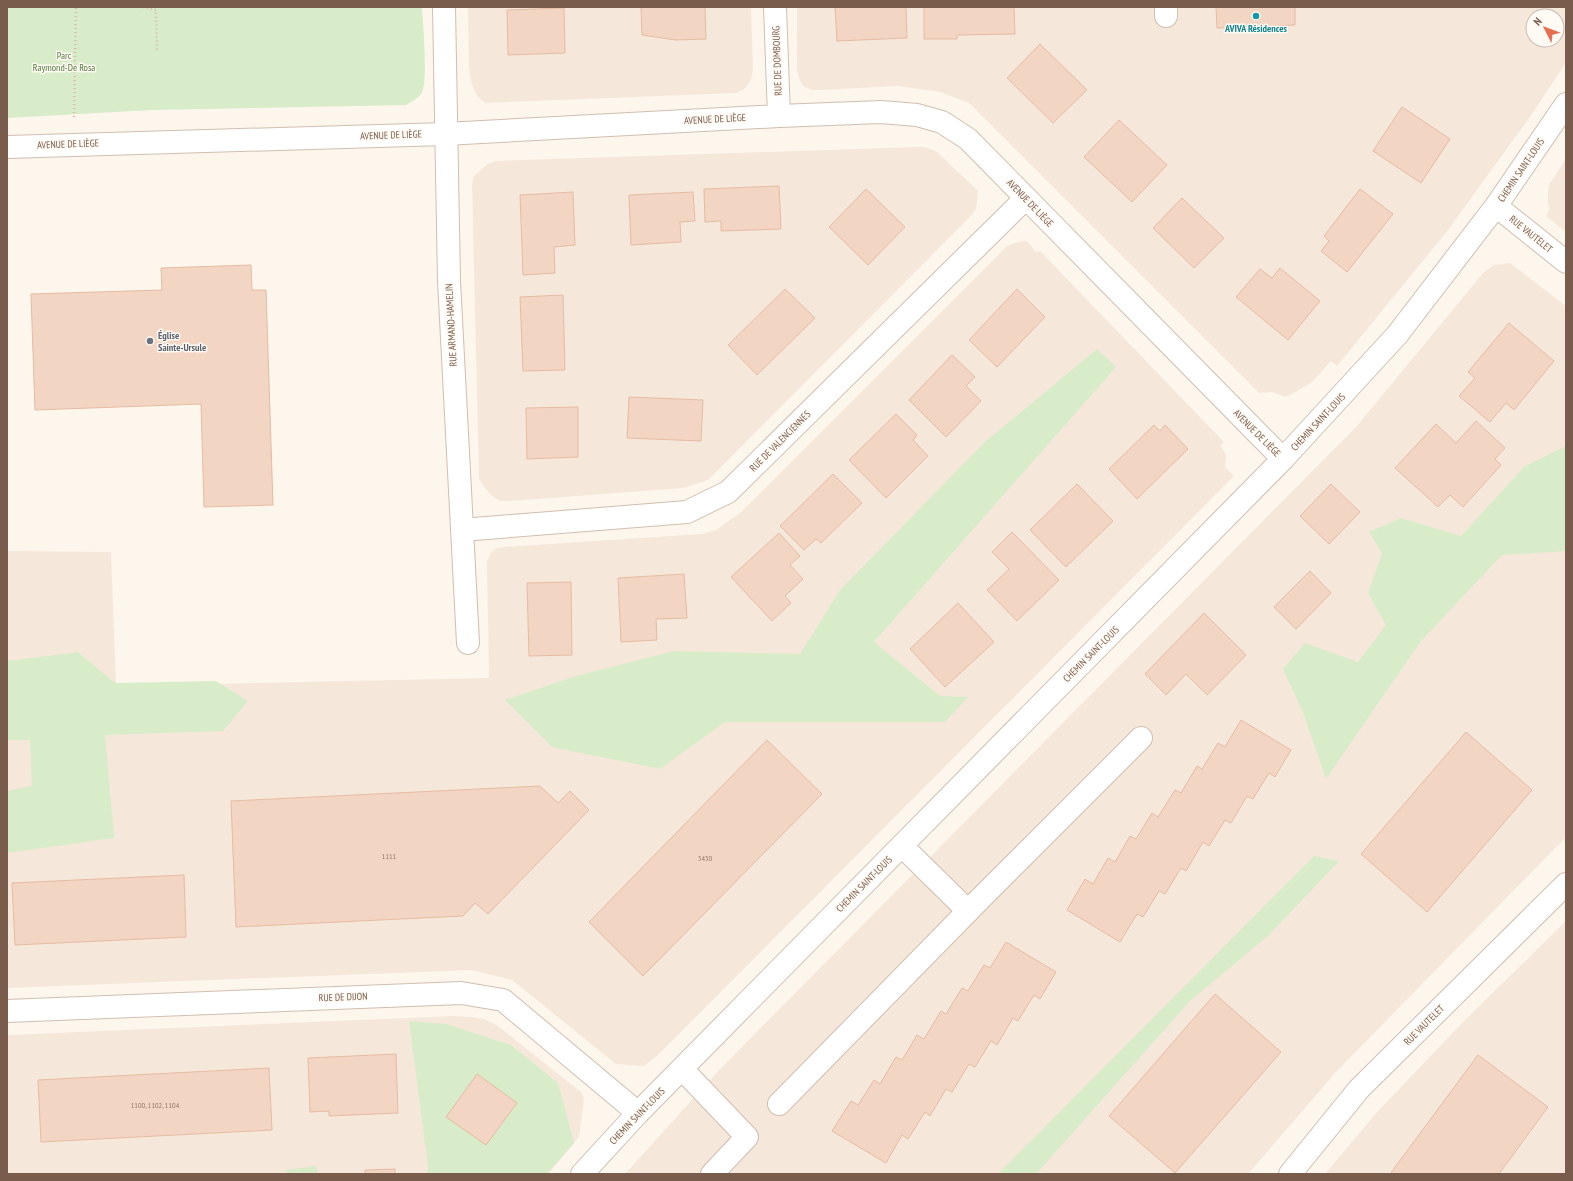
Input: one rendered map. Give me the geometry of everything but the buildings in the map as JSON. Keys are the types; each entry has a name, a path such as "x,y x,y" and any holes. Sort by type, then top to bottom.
{"street":[{"name":"RUE ARMAND-HAMELIN","path":"444,7 445,134 449,281 468,643"},
{"name":"RUE DE DOMBOURG","path":"775,7 779,116"},
{"name":"CHEMIN SAINT-LOUIS","path":"582,1174 638,1113 1283,459 1397,335 1496,206 1566,104"},
{"name":"AVENUE DE LIÈGE","path":"7,147 445,134 881,112 917,115 942,122 968,139 1283,459"},
{"name":"RUE DE VALENCIENNES","path":"462,530 686,512 728,492 1026,198"},
{"name":"RUE VAUTELET","path":"1496,206 1566,262"},
{"path":"779,1104 968,911 1141,738"},
{"path":"902,846 968,911"},
{"name":"RUE VAUTELET","path":"1290,1174 1359,1089 1566,884"},
{"name":"RUE DE DIJON","path":"7,1011 461,993 489,997 503,1000 638,1113"},
{"path":"682,1069 747,1137 712,1174"}],"path":[{"path":"75,144 74,103 76,7"},
{"path":"143,7 156,10 157,51"}],"shaded area":[{"path":"468,7 751,7 753,70 751,80 743,90 736,93 485,103 478,97 472,85 469,68"},
{"path":"797,7 1566,7 1566,62 1532,114 1448,230 1337,366 1331,361 1312,382 1285,397 1273,392 1259,393 969,103 940,92 898,86 812,90 803,86 797,71"},
{"path":"924,147 936,151 978,191 976,209 971,216 708,480 683,488 511,501 500,501 492,496 484,487 479,478 472,184 474,176 488,164 496,161"},
{"path":"1566,159 1566,232 1546,216 1550,208 1548,203 1549,185"},
{"path":"1022,241 1027,241 1036,252 1040,251 1224,442 1221,446 1226,455 1225,467 1234,476 658,1055 644,1066 616,1064 512,980 472,970 7,988 7,551 111,552 116,686 489,678 487,562 491,552 497,548 504,547 702,534 716,530 740,513 1007,246"},
{"path":"1510,263 1566,306 1566,837 1336,1072 1248,1174 625,1174 720,1069 1357,426 1484,272 1494,265"},
{"path":"1566,921 1566,1174 1325,1174 1378,1111 1466,1019"},
{"path":"453,1016 484,1019 498,1026 582,1093 584,1100 579,1137 548,1174 7,1174 7,1035"}],"green space":[{"name":"Parc Raymond-De Rosa","path":"7,7 422,7 425,51 424,85 419,96 406,105 152,110 7,118"},
{"path":"1097,349 1116,367 874,642 940,696 968,697 945,722 725,722 660,769 552,747 505,700 576,676 674,651 800,654 840,590 986,441"},
{"path":"1566,446 1566,551 1502,555 1421,641 1326,779 1304,715 1283,669 1305,643 1358,662 1386,625 1368,593 1382,553 1369,532 1401,518 1461,536 1524,467"},
{"path":"78,652 115,683 216,681 248,701 223,731 105,735 114,838 7,853 7,791 32,786 30,740 7,740 7,661"},
{"path":"1314,856 1339,861 1269,935 1190,1001 1036,1174 998,1174"},
{"path":"409,1021 446,1024 511,1045 558,1083 574,1143 547,1174 427,1174 428,1166"},
{"path":"316,1166 318,1174 285,1174 286,1170"}],"place":[{"name":"AVIVA Résidences","path":"1256,16"},
{"name":"Église Sainte-Ursule","path":"150,341"}]}
